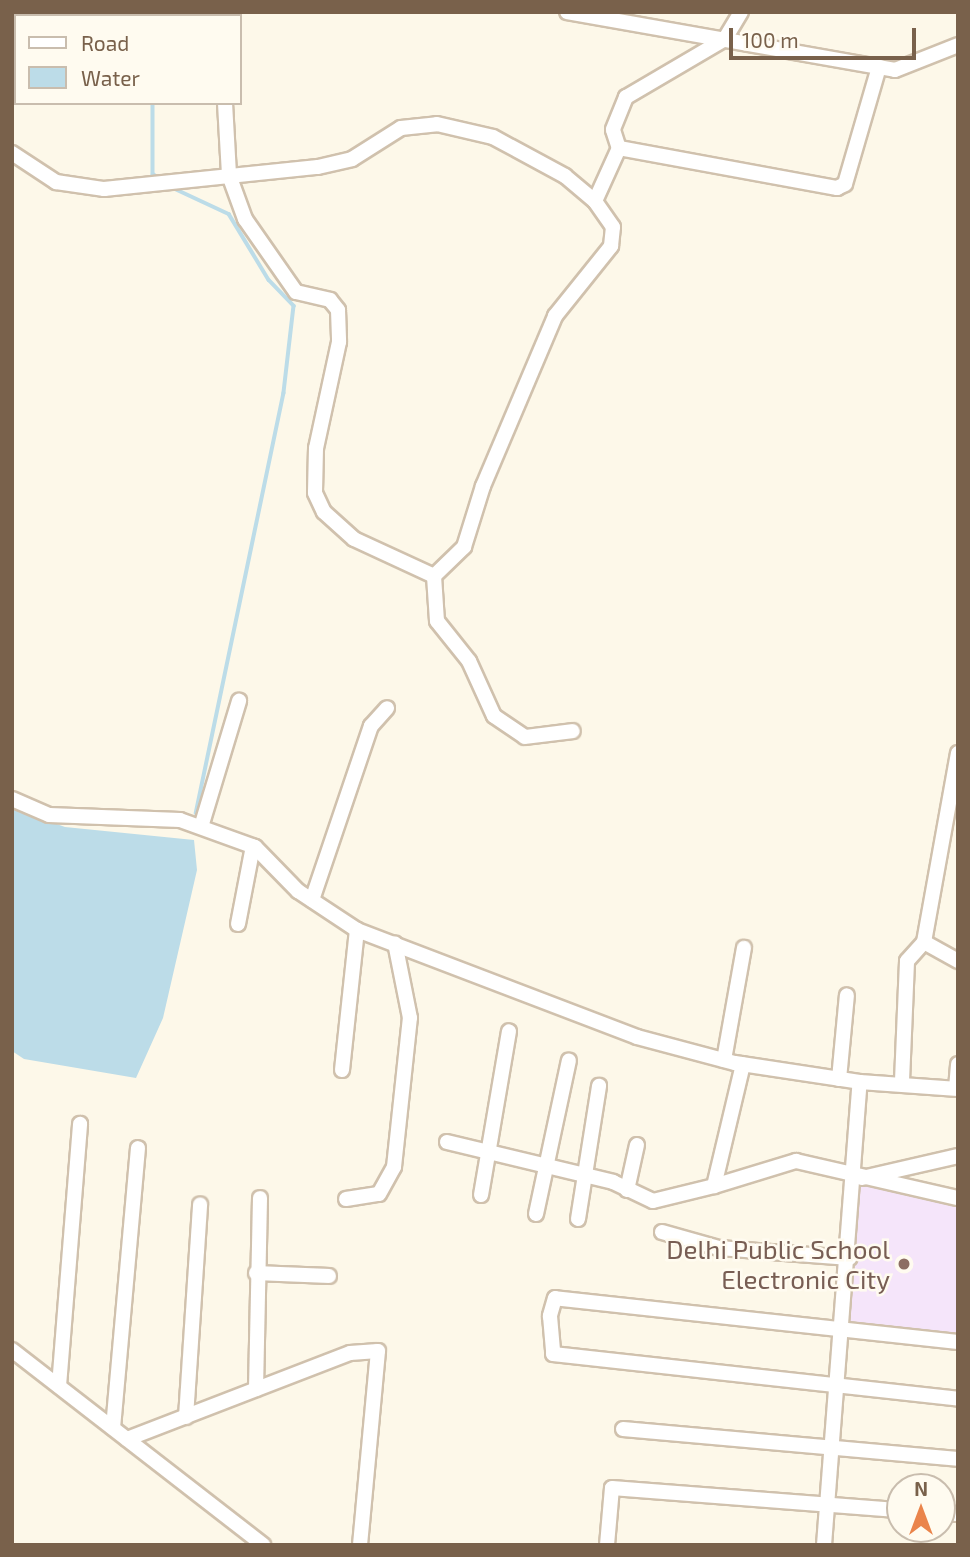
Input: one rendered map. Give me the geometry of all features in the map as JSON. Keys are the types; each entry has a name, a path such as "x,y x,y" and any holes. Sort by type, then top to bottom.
{"street":[{"path":"567,12 643,18 725,39 895,70 958,45"},
{"path":"595,201 619,148 613,130 626,97 725,39 741,12"},
{"path":"619,148 836,188 845,184 879,67"},
{"path":"225,105 229,174 270,262 296,292 330,300 338,310 339,342 316,448 315,493 324,512 354,539 434,576"},
{"path":"12,153 56,182 104,189 229,174 318,167 352,159 401,128 438,124 493,137 565,176 595,201 613,227 611,246 555,316 483,486 464,547 434,576"},
{"path":"434,576 438,621 469,660 494,716 525,737 573,731"},
{"path":"201,827 239,701"},
{"path":"312,900 371,726 387,708"},
{"path":"902,1081 907,961 924,942 958,753"},
{"path":"12,799 49,815 104,813 201,827 253,846 312,900 357,930 559,1010 724,1060 860,1082 902,1081 957,1088 958,1064"},
{"path":"238,924 253,846"},
{"path":"342,1070 357,930"},
{"path":"924,942 958,961"},
{"path":"346,1199 379,1194 394,1167 410,1018 395,943"},
{"path":"724,1060 744,948"},
{"path":"839,1079 847,995"},
{"path":"481,1195 485,1152 509,1031"},
{"path":"536,1214 569,1060"},
{"path":"714,1186 743,1064"},
{"path":"824,1545 857,1179 860,1082"},
{"path":"578,1219 598,1086"},
{"path":"59,1386 80,1124"},
{"path":"447,1142 583,1174 653,1201 796,1161 857,1179 958,1198"},
{"path":"627,1190 637,1145"},
{"path":"113,1428 138,1148"},
{"path":"857,1179 958,1156"},
{"path":"256,1389 256,1273 260,1198"},
{"path":"186,1417 200,1203"},
{"path":"662,1232 719,1248 850,1258"},
{"path":"256,1273 329,1276"},
{"path":"958,1342 844,1332 555,1298 550,1315 553,1354 839,1390 958,1399"},
{"path":"12,1350 263,1545"},
{"path":"127,1439 350,1353 378,1350 360,1545"},
{"path":"623,1429 958,1459"},
{"path":"607,1545 612,1488 886,1509"}],"shaded area":[{"name":"Delhi Public School Electronic City","path":"857,1179 958,1195 958,1342 844,1332"}],"water":[{"path":"12,808 65,827 194,840 197,870 163,1018 136,1078 24,1059 12,1051"}],"waterway":[{"path":"153,105 153,174 159,178"},
{"path":"171,187 229,214 269,280 294,306 284,393 196,813"}],"place":[{"name":"Delhi Public School Electronic City","path":"904,1264"}]}
